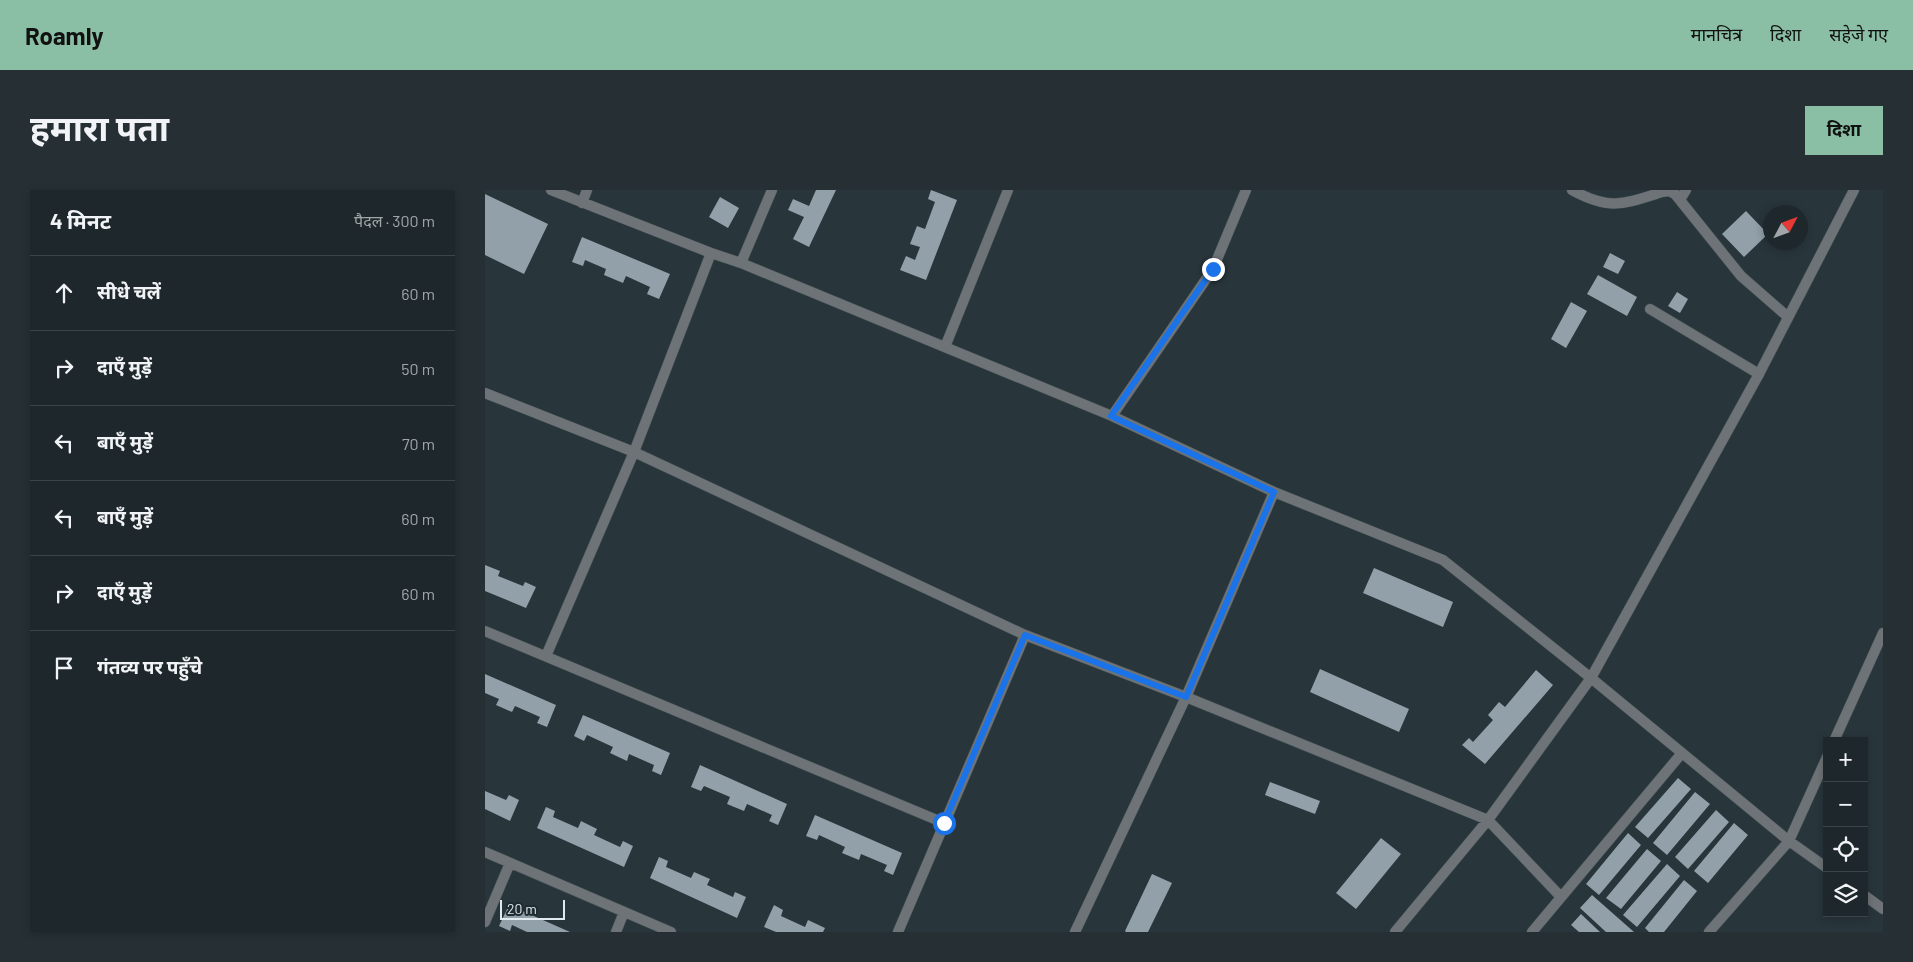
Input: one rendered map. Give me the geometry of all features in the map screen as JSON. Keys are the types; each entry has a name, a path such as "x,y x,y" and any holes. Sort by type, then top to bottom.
{"street":[{"path":"551,190 741,263 945,347 1111,416 1274,492 1443,560 1591,678 1789,842 1823,865"},
{"path":"582,203 587,190"},
{"path":"741,263 772,190"},
{"path":"1111,416 1213,269 1246,190"},
{"path":"1572,190 1599,202 1622,204 1669,191 1680,200 1741,276 1788,317"},
{"path":"1680,200 1685,190"},
{"path":"1395,932 1488,820 1591,678 1759,374 1854,190"},
{"path":"945,347 1006,191"},
{"path":"547,656 634,452 711,253"},
{"path":"1649,310 1759,374"},
{"path":"485,393 634,452 1025,635 1186,697 1488,820 1561,897"},
{"path":"1075,932 1186,697 1274,492"},
{"path":"485,630 944,823"},
{"path":"1836,737 1879,649 1883,633"},
{"path":"898,932 1025,635"},
{"path":"1532,932 1682,753"},
{"path":"1709,932 1789,842 1823,766"},
{"path":"485,852 671,932"},
{"path":"485,922 510,863"},
{"path":"1868,898 1883,909"},
{"path":"617,932 624,912"}],"building":[{"path":"816,190 836,190 809,247 793,239 804,217 788,210 793,199 809,206"},
{"path":"931,190 957,200 926,280 900,270 906,256 915,260 920,247 910,244 917,226 925,229 935,202 928,199"},
{"path":"485,194 548,224 524,274 485,255"},
{"path":"720,197 739,208 728,228 709,217"},
{"path":"1746,211 1763,229 1763,239 1744,257 1722,234"},
{"path":"582,237 670,274 659,299 647,294 650,287 626,276 623,283 604,275 606,269 585,260 583,266 572,262"},
{"path":"1610,253 1625,261 1618,274 1603,267"},
{"path":"1598,275 1637,297 1627,316 1587,294"},
{"path":"1677,292 1688,299 1680,313 1668,306"},
{"path":"1571,302 1587,311 1566,348 1551,339"},
{"path":"485,565 500,571 498,576 523,586 525,582 536,587 526,608 485,591"},
{"path":"1374,568 1453,602 1443,627 1363,593"},
{"path":"1320,669 1409,709 1399,732 1310,692"},
{"path":"1536,670 1553,685 1485,764 1462,745 1469,738 1473,742 1493,720 1488,715 1499,702 1505,707"},
{"path":"485,674 556,705 547,727 537,723 540,717 515,706 512,712 496,705 499,699 485,693"},
{"path":"583,715 670,753 661,775 652,771 654,765 629,754 627,761 610,753 613,747 587,735 584,741 574,736"},
{"path":"700,765 787,804 778,825 769,821 772,815 747,804 744,811 727,804 730,797 704,786 701,791 691,787"},
{"path":"1678,778 1691,789 1648,838 1635,827"},
{"path":"1270,782 1320,801 1315,814 1265,795"},
{"path":"485,791 506,800 509,795 519,800 510,821 485,809"},
{"path":"1695,792 1710,804 1667,855 1653,843"},
{"path":"546,807 555,811 553,817 578,828 581,821 597,829 594,835 620,847 623,841 633,846 624,867 537,828"},
{"path":"1716,810 1729,822 1688,869 1675,857"},
{"path":"815,815 902,853 893,875 884,871 887,865 861,854 859,860 842,853 845,847 819,835 817,840 806,836"},
{"path":"1734,823 1748,835 1708,883 1694,871"},
{"path":"1628,833 1641,845 1599,895 1586,884"},
{"path":"1381,838 1401,854 1356,909 1336,893"},
{"path":"1647,849 1661,861 1621,909 1606,898"},
{"path":"659,857 668,861 666,867 691,878 694,872 710,879 707,885 733,897 735,892 746,897 737,918 650,878"},
{"path":"1667,864 1680,876 1637,927 1623,915"},
{"path":"1152,874 1172,883 1148,932 1126,932 1125,931"},
{"path":"1684,880 1697,891 1664,932 1649,932 1645,928"},
{"path":"1592,895 1634,932 1606,932 1580,908"},
{"path":"509,905 570,932 527,932 512,925 510,931 499,926"},
{"path":"774,905 783,910 781,916 805,927 808,920 825,928 823,932 776,932 764,927"},
{"path":"1581,914 1600,932 1579,932 1571,925"}],"route":[{"path":"944,823 1025,635 1186,697 1274,492 1111,416 1213,269"}]}
